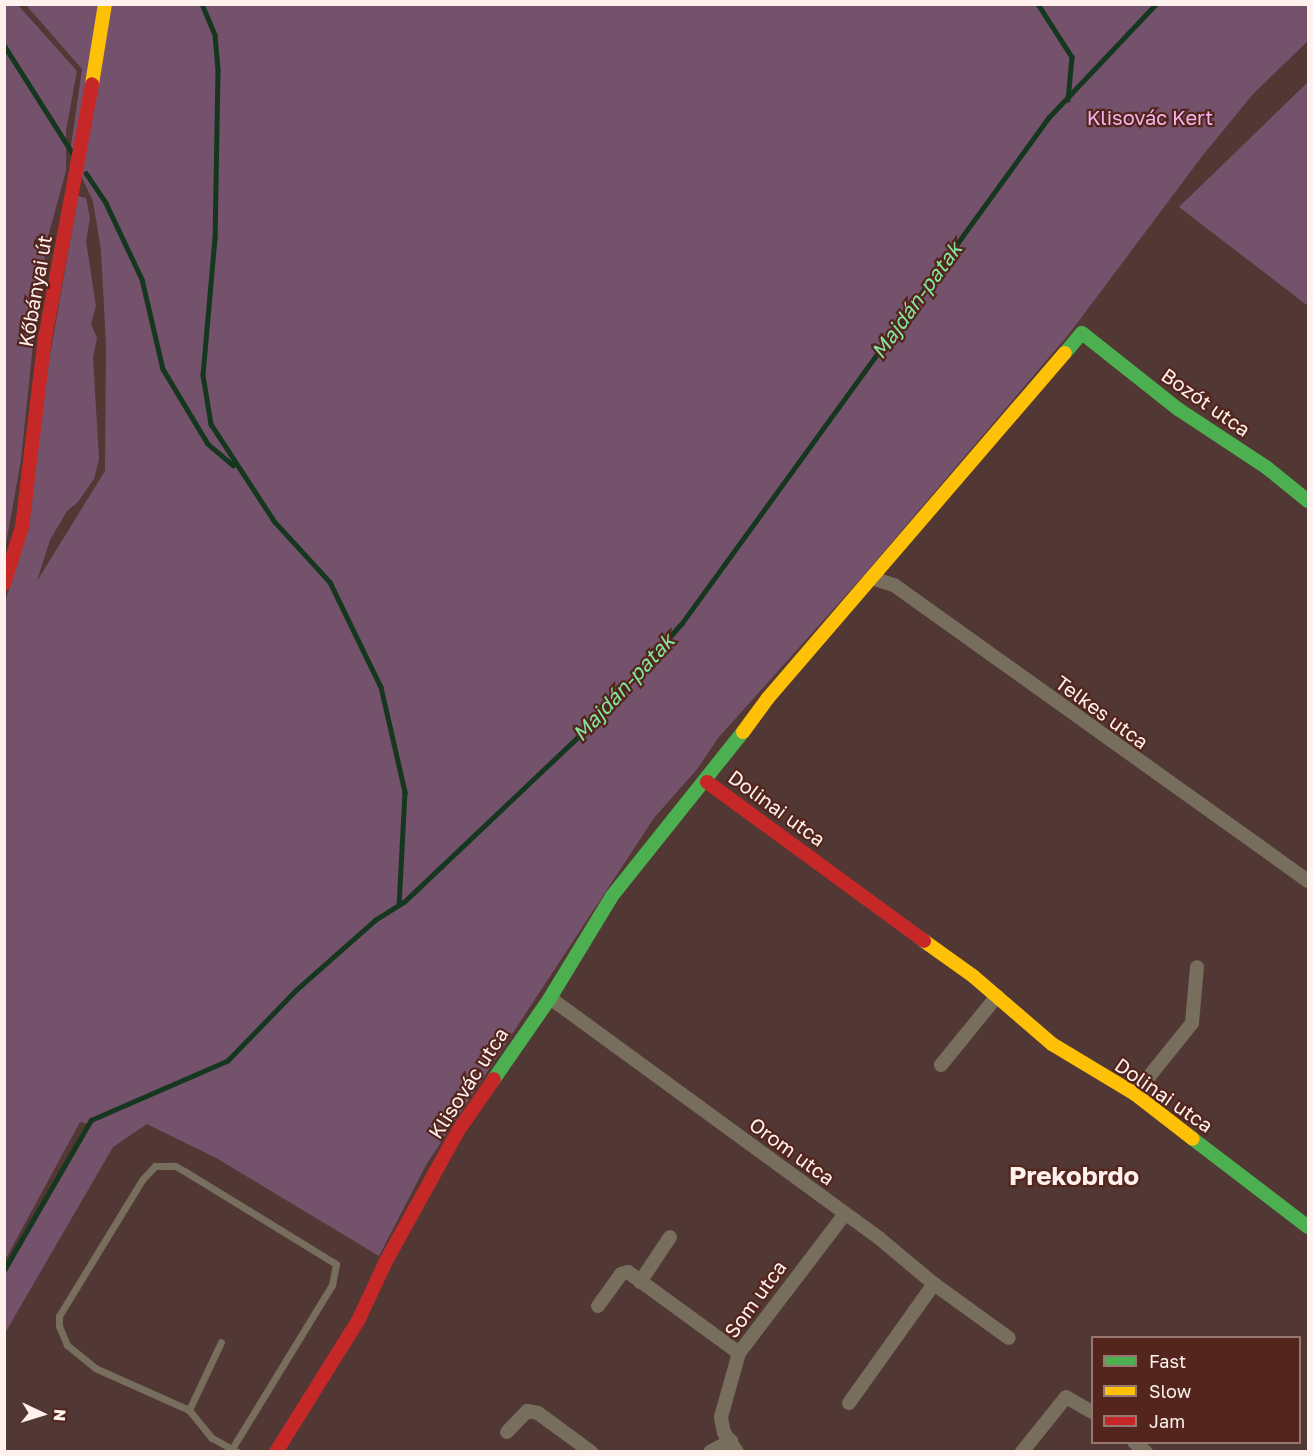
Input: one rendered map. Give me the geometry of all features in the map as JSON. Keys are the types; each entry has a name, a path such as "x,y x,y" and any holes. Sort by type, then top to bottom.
{"street":[{"name":"Kőbányai út","path":"4,584 22,527 45,338 81,155 105,4"},
{"name":"Bozót utca","path":"1082,333 1178,409 1266,467 1308,501"},
{"name":"Klisovác utca","path":"276,1452 358,1321 386,1261 458,1131 550,998 612,896 657,836 707,782 768,698 1082,333"},
{"name":"Telkes utca","path":"872,578 894,585 1308,881"},
{"name":"Dolinai utca","path":"707,782 997,996 1052,1044 1135,1094 1308,1227"},
{"path":"1135,1094 1192,1023 1197,967"},
{"path":"941,1065 997,996"},
{"name":"Orom utca","path":"550,998 845,1214 934,1284 1009,1338"},
{"name":"Som utca","path":"734,1447 721,1417 738,1353 845,1214"},
{"path":"640,1282 670,1237"},
{"path":"598,1306 621,1274 628,1272 738,1353"},
{"path":"849,1403 934,1284"},
{"path":"1022,1452 1066,1397 1091,1411"},
{"path":"507,1432 527,1411 538,1413 591,1452"},
{"path":"710,1452 734,1447"}],"lane":[{"path":"165,1165 186,1172 333,1259 338,1269 333,1285 235,1449 212,1438 189,1410 95,1368 67,1345 59,1326 59,1316 142,1180 155,1166 165,1165"},
{"path":"189,1410 221,1342"}],"green space":[{"path":"17,4 77,71 66,131 66,171 49,233 37,305 21,460 5,549 4,5"},
{"name":"Klisovác Kert","path":"26,5 1308,5 1308,41 1254,93 1203,155 1069,334 864,575 718,738 698,768 654,818 426,1165 379,1256 218,1159 147,1124 113,1147 5,1333 5,1275 89,1124 80,1122 5,1260 5,602 29,526 47,372 78,196 86,198 90,218 86,241 96,306 91,324 97,338 93,358 99,459 94,479 77,503 67,511 50,540 37,581 105,471 106,345 101,250 93,201 70,153 82,69"},
{"path":"1308,82 1308,306 1179,207"}],"waterway":[{"path":"202,4 215,35 218,71 215,238 203,375 211,424 275,522 330,582 381,687 405,792 399,905"},
{"path":"1038,4 1072,57 1068,100"},
{"name":"Majdán-patak","path":"4,1270 91,1120 227,1061 296,990 375,920 404,902 604,712 682,623 1049,117 1156,4"},
{"path":"4,45 75,157"},
{"path":"86,173 106,203 142,279 163,369 208,444 233,465"}],"traffic: fast":[{"path":"1065,353 1082,333 1178,409 1266,467 1308,501"},
{"path":"494,1079 550,998 612,896 743,732"},
{"path":"1193,1139 1308,1227"}],"traffic: slow":[{"path":"92,84 105,4"},
{"path":"743,732 768,698 1065,353"},
{"path":"924,941 973,976 1052,1044 1135,1094 1193,1139"}],"traffic: jam":[{"path":"4,584 22,527 45,338 92,84"},
{"path":"707,782 924,941"},
{"path":"276,1452 358,1321 386,1261 458,1131 494,1079"}],"district":[{"name":"Prekobrdo","path":"1074,1176"}]}
